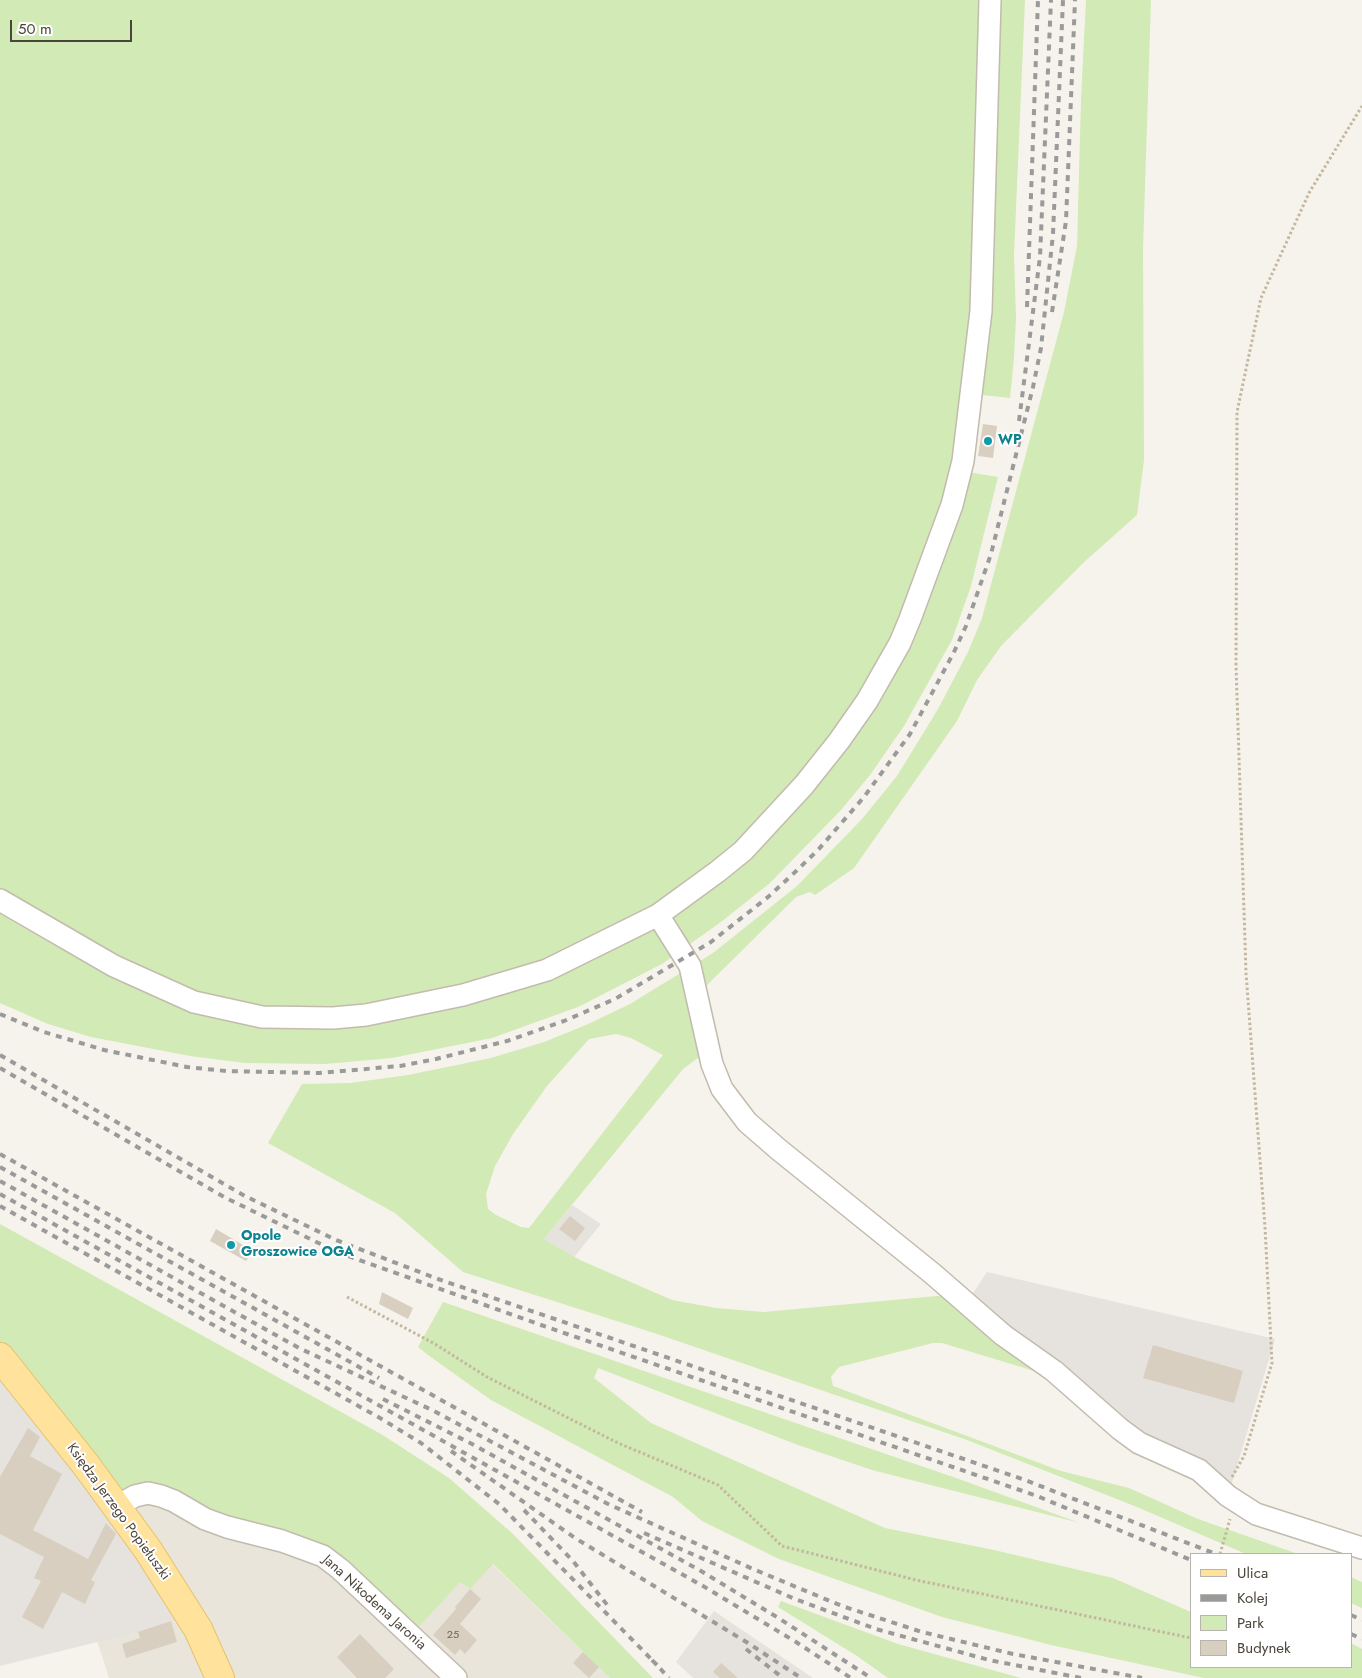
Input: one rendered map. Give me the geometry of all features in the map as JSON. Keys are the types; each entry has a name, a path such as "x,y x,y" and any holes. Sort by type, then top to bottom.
{"main road":[{"name":"Księdza Jerzego Popiełuszki","path":"0,1357 116,1506 167,1578 198,1629 220,1678"}],"street":[{"path":"0,900 114,966 170,994 223,1010 262,1017 302,1019 366,1015 463,995 515,981 580,955 658,915 743,851 776,817 839,741 867,701 900,643 941,539 963,461 978,342 984,229 990,0"},
{"path":"658,915 690,966 712,1064 722,1089 747,1122 934,1274 1003,1335 1054,1371 1120,1429 1139,1443 1199,1470 1228,1495 1256,1514 1362,1548"},
{"name":"Jana Nikodema Jaronia","path":"116,1506 135,1496 148,1493 161,1496 227,1528 282,1541 323,1556 456,1678"}],"path":[{"path":"1220,1553 1225,1542 1228,1495 1244,1456 1272,1363 1246,963 1236,665 1237,412 1261,298 1309,193 1362,106"},
{"path":"347,1297 434,1344 496,1382 618,1443 718,1485 782,1546 916,1580 1190,1638"}],"shaded area":[{"path":"572,1205 601,1224 574,1257 544,1239"},
{"path":"987,1272 1275,1339 1228,1496 967,1302"},
{"path":"0,1357 189,1614 138,1632 0,1666"},
{"path":"135,1496 461,1582 469,1589 492,1564 610,1678 109,1678 97,1641 172,1620 117,1506"},
{"path":"714,1611 813,1678 693,1678 676,1662"}],"green space":[{"path":"0,0 1025,0 1014,255 1016,318 1014,358 1010,398 973,394 961,471 998,477 971,586 952,640 904,726 870,775 841,810 770,883 721,922 662,964 578,1007 492,1038 392,1058 325,1064 245,1063 190,1056 91,1037 48,1024 0,1003"},
{"path":"1086,0 1151,0 1143,249 1144,460 1137,515 1083,563 1001,646 977,680 957,721 854,868 815,895 810,892 796,897 698,994 710,1049 683,1069 544,1239 580,1260 672,1300 716,1308 764,1312 958,1294 1064,1380 942,1343 933,1343 839,1367 831,1377 833,1386 1061,1471 1129,1488 1198,1519 1295,1553 1244,1553 1137,1507 967,1440 654,1333 463,1272 395,1213 268,1143 302,1084 350,1083 408,1075 491,1058 544,1042 630,1004 713,953 797,886 862,819 897,776 938,709 968,652 982,618 1064,312 1077,246","holes":["616,1034 631,1038 663,1055 529,1228 521,1227 488,1209 486,1194 495,1166 513,1134 547,1086 589,1039"]},
{"path":"0,1224 381,1434 449,1478 513,1534 653,1678 610,1678 493,1564 470,1589 460,1582 411,1635 340,1569 174,1501 117,1506 0,1357"},
{"path":"443,1302 956,1478 1080,1523 872,1470 798,1445 598,1368 594,1378 651,1423 885,1528 994,1550 1113,1578 1190,1612 1190,1668 1352,1668 1352,1644 1362,1649 1362,1678 1204,1678 1051,1645 942,1617 779,1559 702,1521 673,1497 491,1400 418,1347"},
{"path":"1352,1577 1362,1582 1362,1608 1352,1603"},
{"path":"781,1601 898,1644 1021,1678 888,1678 857,1656 778,1607"}],"building":[{"name":"WP","path":"983,424 997,426 993,458 978,456"},
{"path":"570,1216 585,1228 575,1241 559,1229"},
{"name":"Opole Groszowice OGA","path":"216,1229 253,1251 246,1261 210,1241"},
{"path":"382,1292 413,1308 408,1319 379,1304"},
{"path":"1153,1345 1243,1371 1234,1403 1143,1378"},
{"path":"28,1428 40,1437 30,1456 62,1474 33,1530 88,1559 106,1523 116,1534 91,1580 95,1582 85,1604 62,1592 43,1629 22,1617 41,1581 34,1578 44,1557 0,1534 0,1477"},
{"path":"470,1589 481,1599 460,1624 477,1640 465,1654 460,1649 455,1655 433,1635 456,1609 455,1607"},
{"path":"171,1621 177,1642 126,1658 122,1644 140,1638 138,1632"},
{"path":"360,1634 394,1669 385,1678 357,1678 337,1657"},
{"path":"583,1652 599,1667 589,1678 573,1663"},
{"path":"721,1663 738,1678 720,1678 713,1672"}],"railway":[{"path":"1027,307 1038,0"},
{"path":"1019,421 1040,257 1051,0"},
{"path":"0,1014 44,1032 104,1050 187,1067 226,1071 319,1073 400,1066 507,1041 564,1021 615,999 711,942 768,897 792,875 818,850 864,797 910,734 966,626 991,554 1041,348 1053,234 1063,0"},
{"path":"1052,312 1066,221 1075,0"},
{"path":"0,1055 245,1196 336,1240 438,1279 1025,1480 1213,1553"},
{"path":"0,1068 226,1198 337,1252 541,1325 1037,1496 1190,1560"},
{"path":"0,1154 642,1512"},
{"path":"0,1167 379,1378"},
{"path":"0,1181 299,1348 432,1410 608,1504 753,1569 842,1606 922,1632 1013,1654 1142,1678"},
{"path":"0,1194 703,1586 796,1642 851,1678"},
{"path":"0,1206 380,1418 421,1443 499,1504 657,1665"},
{"path":"383,1399 472,1444 701,1571 871,1678"},
{"path":"451,1451 575,1538 748,1643 801,1678"},
{"path":"524,1510 573,1561 608,1606"},
{"path":"644,1533 795,1599 876,1629 989,1660 1081,1678"},
{"path":"1352,1615 1362,1620"},
{"path":"1352,1634 1362,1639"},
{"path":"746,1649 783,1678"},
{"path":"652,1660 669,1678"}],"place":[{"name":"WP","path":"988,441"},
{"name":"Opole Groszowice OGA","path":"231,1245"}]}
